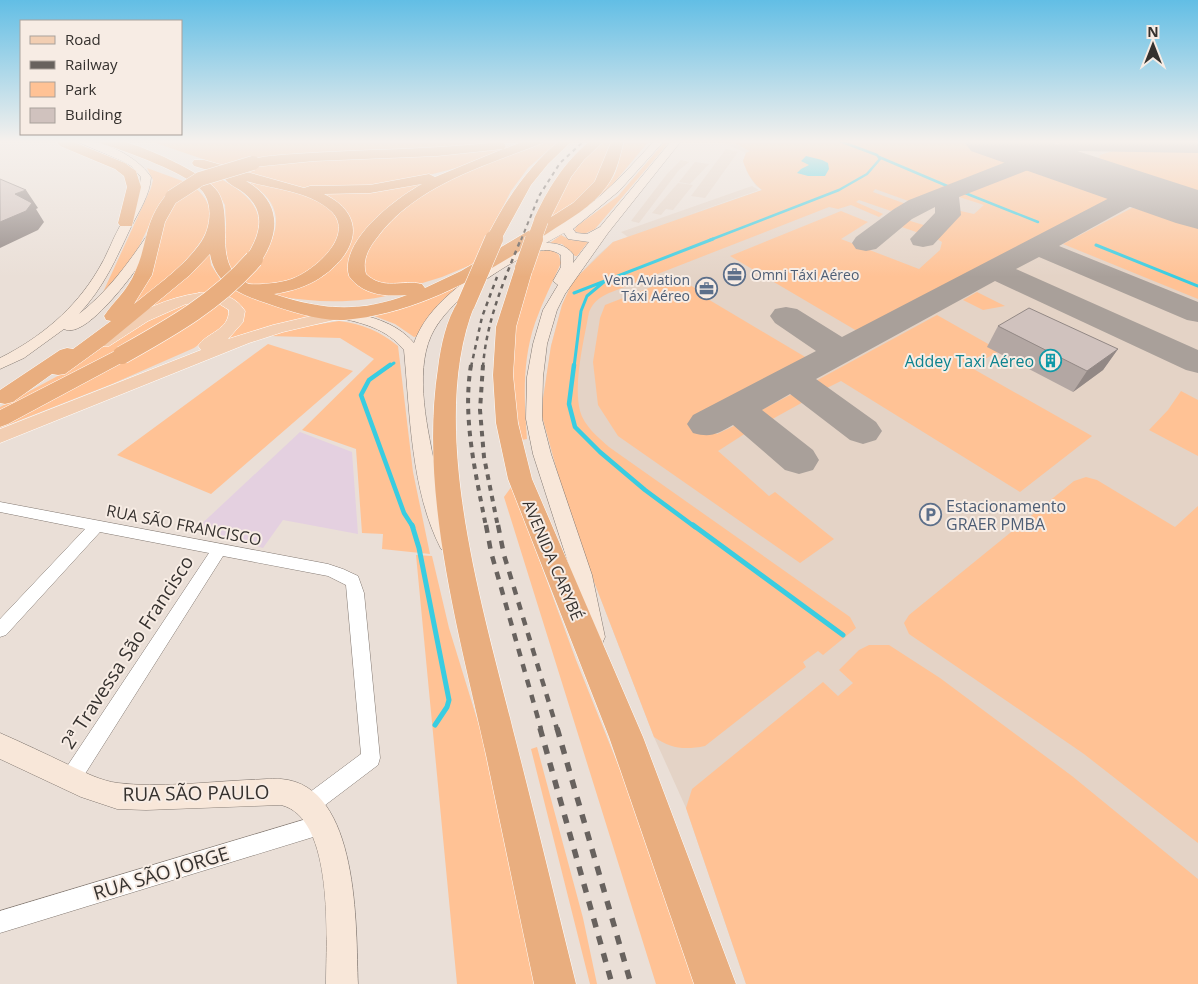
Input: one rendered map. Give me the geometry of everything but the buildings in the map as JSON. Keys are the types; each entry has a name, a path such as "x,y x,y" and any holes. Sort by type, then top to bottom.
{"highway":[{"path":"126,223 134,186"},
{"path":"3,398 39,375 97,332 121,308 145,270 158,217 172,197 187,186"},
{"path":"196,186 213,198"},
{"path":"204,186 213,198 217,210 216,250 218,265 234,283 257,294 296,306 341,314 383,306 421,295 452,282 493,260 587,199 599,186"},
{"path":"0,419 122,355 204,306 238,278 254,260 267,233 268,218 264,205 243,186"},
{"path":"280,186 321,191 395,186"},
{"path":"234,283 266,289 299,283 313,276 331,261 344,241 346,224 342,213 335,207 312,195 280,186"},
{"path":"431,186 401,204 372,232 356,259 358,276 364,282 374,287 389,290 405,290 440,282"},
{"path":"522,186 496,235 466,304 452,345 448,370 445,442 448,481 463,579 556,984"},
{"name":"AVENIDA CARYBÉ","path":"558,186 524,260 509,311 504,342 503,397 507,423 520,479 626,737 715,984"},
{"path":"58,369 110,333 185,269 210,241 217,225"},
{"path":"257,294 305,303 343,304 394,297 440,282 493,260"}],"main road":[{"path":"416,379 419,354 424,335 440,312 460,293 479,279 524,260 605,199 617,186"},
{"path":"550,310 558,294 604,230 640,186"},
{"path":"576,220 567,229 572,236 589,238 604,230"},
{"path":"14,357 52,333 78,308 114,253 126,223"},
{"path":"0,364 69,329 96,309 134,266 152,237"},
{"path":"524,260 537,248 560,248 567,254 567,267 556,291 540,344 535,378 534,419 542,454 582,575 604,684"},
{"path":"3,398 58,369 146,315 168,305 187,299 205,298 222,299 232,304 238,314 230,327 215,340 180,363"},
{"path":"0,436 180,363 263,332 341,314 372,322 401,337 412,349 421,440 434,508 463,579"},
{"name":"RUA SÃO PAULO","path":"0,746 90,788 117,796 146,797 281,792 291,794 316,815"},
{"path":"316,815 338,883 342,984"}],"street":[{"name":"RUA SÃO FRANCISCO","path":"0,506 338,572 353,581 371,758 316,815"},
{"path":"0,630 98,525"},
{"name":"2ª Travessa São Francisco","path":"71,778 219,550"},
{"name":"RUA SÃO JORGE","path":"0,922 316,815"}],"shaded area":[{"path":"658,186 667,186 639,223 631,221"},
{"path":"675,186 692,186 673,210 666,209 661,215 652,213"},
{"path":"699,186 714,186 705,198 691,196"},
{"path":"752,186 759,190 682,217 762,190 756,186 1198,186 1198,984 746,984 686,808 654,737 571,522 541,412 551,346 562,305 573,281 613,242 628,237 621,232"},
{"path":"300,432 352,452 358,534 283,520 263,548 195,530"}],"green space":[{"path":"152,186 185,186 157,209 132,261 99,301"},
{"path":"193,186 201,193 209,207 209,223 204,235 196,248 171,275 120,318 159,236 169,208"},
{"path":"211,186 233,186 246,196 254,207 258,218 258,230 254,243 232,273 228,269 224,238 226,224 225,205 217,191"},
{"path":"253,186 268,186 311,197 331,208 343,230 331,256 293,282 255,285 244,282 264,255 275,229 276,216 271,204"},
{"path":"292,186 373,186 317,189"},
{"path":"378,186 423,186 414,192 350,268 399,293 353,301 322,301 276,296 271,292 294,288 350,231 315,193"},
{"path":"437,186 515,186 473,264 416,285 386,286 366,278 361,261 368,245 406,204"},
{"path":"565,186 591,186 580,197 550,218"},
{"path":"607,186 611,186 590,205 545,231 592,200"},
{"path":"627,186 632,186 595,229 584,234 574,231 577,226 618,196"},
{"path":"757,186 958,186 914,203 875,189 873,192 906,204 891,211 859,200 856,202 883,214 879,217 851,205 838,209 829,207 609,293 597,300 589,312 578,375 580,411 588,426 609,447 850,617 856,628 823,655 818,651 803,662 806,667 705,746 678,748 654,737 571,522 541,412 551,346 562,305 573,281 613,242 762,190"},
{"path":"977,186 1087,186 1108,194 1111,198 857,331 730,256 841,211 868,222 841,239 919,269 940,250 942,242 932,236 955,217 956,210 974,214 984,205 956,196"},
{"path":"1164,186 1198,186 1198,198"},
{"path":"1132,208 1152,210 1198,224 1198,299 1063,244"},
{"path":"904,219 930,227 922,234 893,224"},
{"path":"561,235 570,240 588,242 575,256 562,244 550,243"},
{"path":"552,250 559,255 561,263 541,308 531,337 525,381 527,439 522,440 513,385 512,342 519,310 537,252"},
{"path":"209,251 211,265 222,282 207,294 143,313"},
{"path":"677,277 698,290 696,292 807,358 695,418 717,434 734,426 744,427 746,433 718,451 769,496 775,492 834,539 800,563 618,436 598,405 593,362 600,318 605,305"},
{"path":"465,280 462,286 418,336 414,337 395,324 369,314"},
{"path":"233,290 270,304 317,315 274,325 221,342 240,321 226,297"},
{"path":"977,292 1005,306 983,310 963,300"},
{"path":"199,301 119,349 0,411 0,407 67,371 133,326 165,308"},
{"path":"220,302 226,307 228,312 227,324 194,348 112,384 0,428 0,426"},
{"path":"937,315 990,345 998,352 970,367 1092,436 1020,492 841,381 821,391 811,386 812,383"},
{"path":"339,321 370,329 398,346 413,472 430,554 382,549 383,534 362,533 356,449 302,430 374,359 340,338 269,336 290,329"},
{"path":"268,344 353,371 211,494 117,455"},
{"path":"1181,391 1198,400 1198,456 1149,430 1168,410"},
{"path":"799,393 805,398 805,401 767,422 762,422 756,418 756,413 792,394"},
{"path":"1086,477 1097,480 1175,527 1198,506 1198,843 1084,754 909,634 904,623 909,615 1074,481"},
{"path":"512,486 576,660 635,807 698,984 656,984 504,497"},
{"path":"416,555 432,556 449,628 489,758 534,984 457,984"},
{"path":"869,645 889,645 940,678 1072,776 1198,879 1198,984 746,984 686,808 692,789 823,682 838,696 853,683 839,670 859,650"},
{"path":"537,747 583,918 597,984 590,984 531,749"}],"waterway":[{"path":"710,240 846,186"},
{"path":"947,186 952,188"},
{"path":"965,193 1038,222"},
{"path":"574,293 713,239"},
{"path":"1096,245 1198,286"},
{"path":"574,367 581,311 587,296 605,281"},
{"path":"388,367 394,363"},
{"path":"390,365 369,380 361,395 404,513 412,526"},
{"path":"574,365 569,404 575,427 600,452 645,490 695,527"},
{"path":"693,525 843,635"},
{"path":"412,526 419,548 449,700 447,707 435,725"}],"taxiway":[{"path":"866,243 903,214 918,205 966,186"},
{"path":"923,239 948,215 947,196 949,193"},
{"path":"1042,244 1126,199 1142,195 1168,199"},
{"path":"830,358 1042,244"},
{"path":"1042,244 1042,247 1046,250 1198,313"},
{"path":"999,268 999,271 1003,274 1198,363"},
{"path":"786,316 830,344 833,352 830,358"},
{"path":"799,374 830,358"},
{"path":"745,403 799,374"},
{"path":"799,374 797,378 798,383 863,431"},
{"path":"706,424 745,403"},
{"path":"745,403 741,408 742,413 799,460"}],"runway":[{"path":"1126,186 1198,210"}],"railway":[{"path":"521,240 539,196 545,186"},
{"path":"483,367 492,318 502,286 521,239"},
{"path":"471,367 482,317 497,277"},
{"path":"471,365 468,406 469,426 474,467 486,527"},
{"path":"483,365 480,410 484,457 498,527"},
{"path":"486,525 491,552 541,729"},
{"path":"498,525 504,555 557,729"},
{"path":"540,728 612,984"},
{"path":"557,728 631,984"}],"place":[{"name":"Omni Táxi Aéreo","path":"735,275"},
{"name":"Vem Aviation Táxi Aéreo","path":"706,288"},
{"name":"Addey Taxi Aéreo","path":"1050,361"},
{"name":"Estacionamento GRAER PMBA","path":"930,515"}]}
